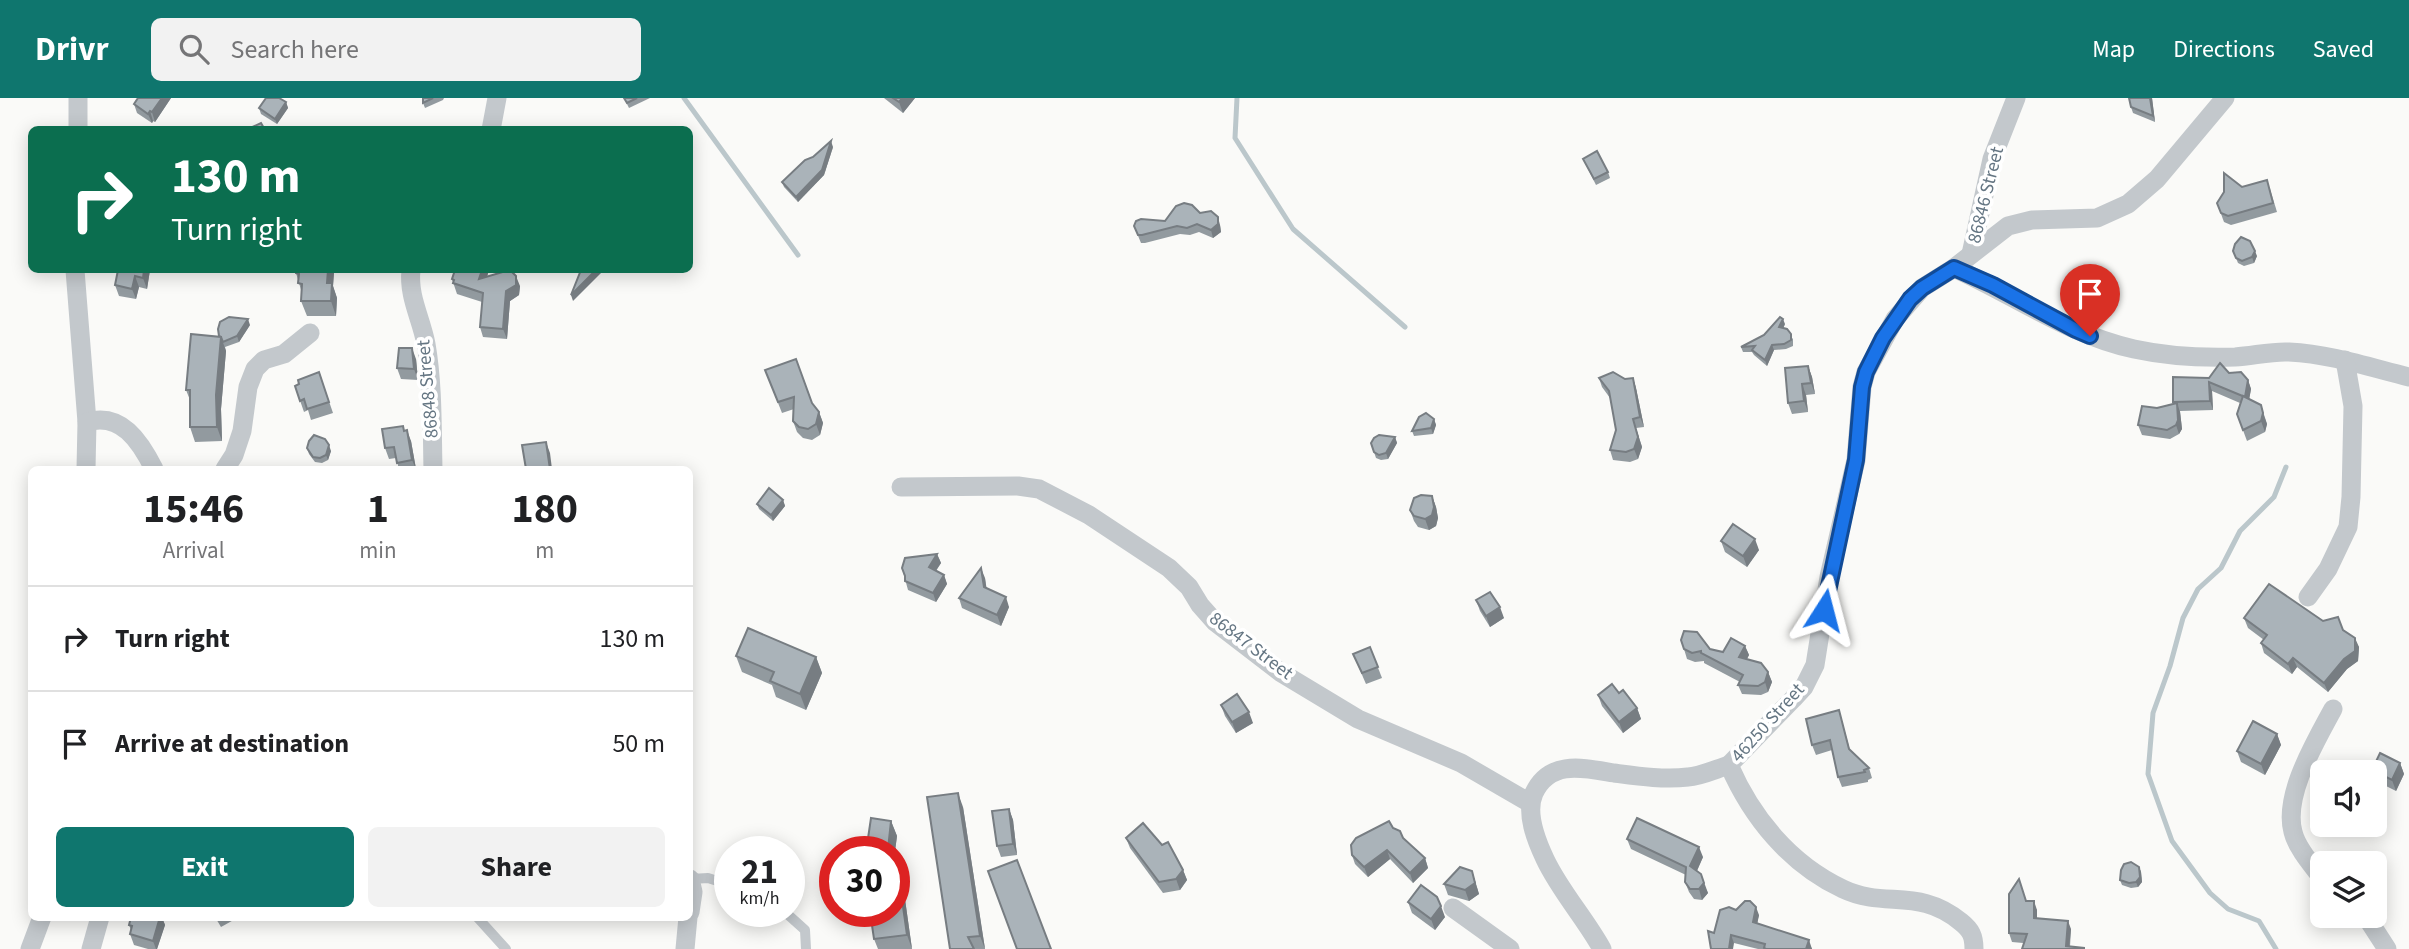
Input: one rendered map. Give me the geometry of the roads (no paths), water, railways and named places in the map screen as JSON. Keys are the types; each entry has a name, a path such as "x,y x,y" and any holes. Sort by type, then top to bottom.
{"street":[{"path":"78,98 78,126"},
{"path":"492,126 497,98"},
{"name":"86846 Street","path":"1971,254 1992,159 2016,98"},
{"name":"46250 Street","path":"1974,949 1974,938 1969,929 1946,909 1925,902 1864,896 1845,890 1811,871 1782,846 1755,814 1729,765 1804,687 1815,665 1829,577 1856,460 1862,387 1873,356 1910,299 1954,268 1995,234 2015,224 2044,219 2097,218 2128,204 2157,179 2225,98"},
{"path":"1954,268 2105,342 2174,354 2236,357 2287,352 2345,360 2409,377"},
{"path":"75,273 87,422 86,466"},
{"name":"86848 Street","path":"411,273 412,294 426,345 432,405 433,466"},
{"path":"227,466 234,455 242,431 248,387 254,369 264,360 284,354 310,333"},
{"path":"2308,597 2328,569 2348,527 2353,406 2345,360"},
{"path":"87,422 99,418 112,420 124,427 137,440 151,466"},
{"name":"86847 Street","path":"901,487 1018,486 1039,489 1135,544 1169,568 1189,587 1214,622 1280,672 1358,719 1461,763 1530,803"},
{"path":"2310,862 2293,832 2293,801 2305,761 2333,709"},
{"path":"1602,949 1591,928 1562,890 1545,861 1535,835 1530,803 1538,785 1547,776 1563,768 1578,767 1689,778 1729,765"},
{"path":"1453,908 1510,949"},
{"path":"30,949 40,921"},
{"path":"91,949 99,921"},
{"path":"685,949 688,921"},
{"path":"2374,928 2387,949"}],"lane":[{"path":"693,879 714,880"},
{"path":"481,921 506,949"},
{"path":"802,927 805,930 806,949"}],"waterway":[{"path":"684,98 798,255"},
{"path":"1237,98 1235,138 1293,229 1405,327"},
{"path":"2276,949 2259,921 2228,909 2210,893 2172,841 2148,774 2153,713 2183,618 2198,589 2221,568 2240,531 2274,497 2286,467"}]}
